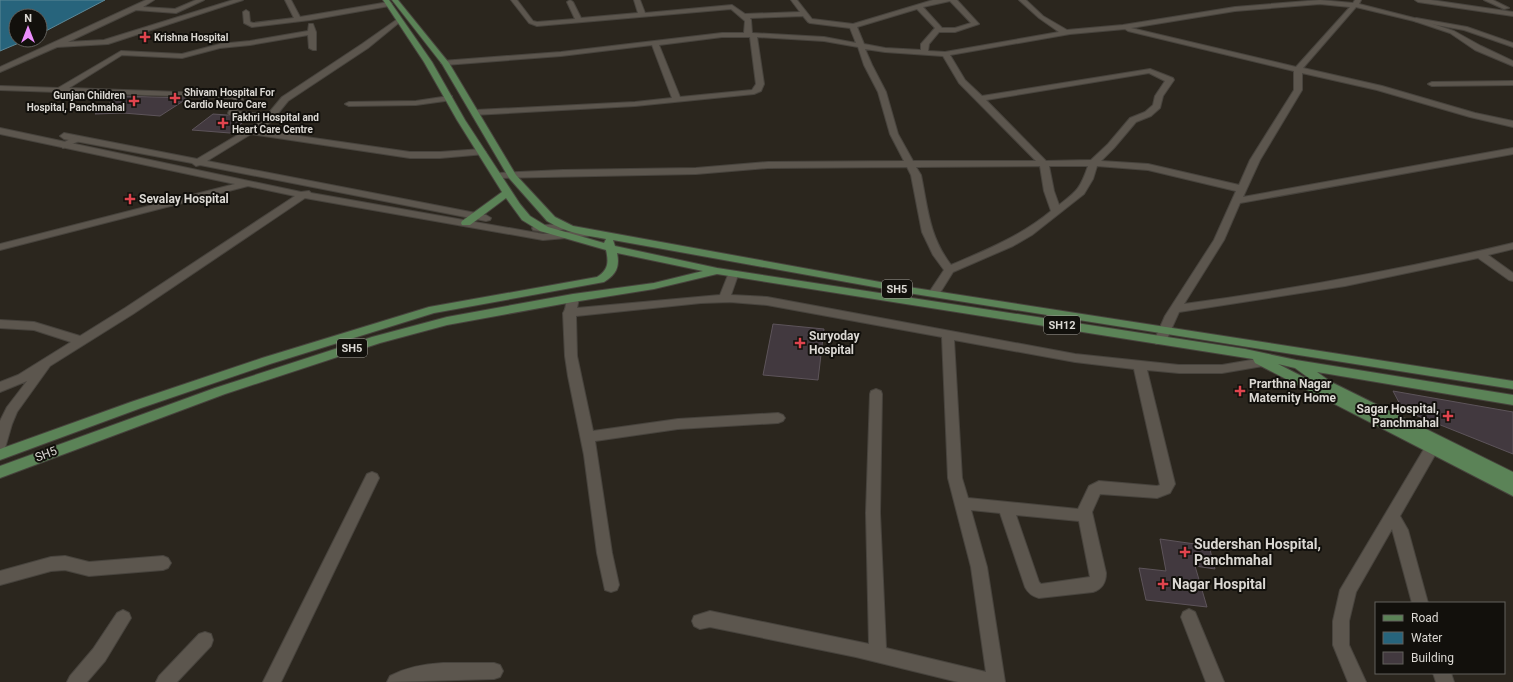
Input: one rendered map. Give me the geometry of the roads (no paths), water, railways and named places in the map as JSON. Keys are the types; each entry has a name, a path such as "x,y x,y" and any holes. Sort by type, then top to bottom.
{"main road":[{"path":"390,1 399,20 428,62 508,192 526,218 544,229"},
{"name":"SH5","path":"390,1 445,63 512,176 551,219 566,231 609,242 737,260 934,294 1162,336 1228,341 1513,385"},
{"path":"466,223 508,192"},
{"name":"SH5","path":"566,231 589,233 609,242"},
{"name":"SH5","path":"0,455 136,405 266,361 433,310 600,280 612,272 614,267 609,242"},
{"name":"SH12","path":"609,242 717,272 937,305 1162,336 1296,364 1513,400"},
{"name":"SH5","path":"0,472 220,391 376,340 446,321 573,298 654,286 717,272 737,260"},
{"path":"1228,341 1245,353 1513,490"},
{"path":"1279,349 1296,364 1326,385 1513,478"}],"street":[{"path":"0,70 151,0"},
{"path":"134,8 176,11 201,0"},
{"path":"55,45 105,42 240,0"},
{"path":"288,0 298,19"},
{"path":"476,113 635,104 754,92 758,89 760,84 749,24 743,16 732,7 704,6 642,14 534,24 514,0"},
{"path":"637,0 642,14"},
{"path":"794,0 808,19 813,21 853,26 902,8 948,0"},
{"path":"918,6 938,29 955,30 976,24 953,0"},
{"path":"1022,0 1034,9 1041,17 1066,33"},
{"path":"1418,0 1513,12"},
{"path":"1487,0 1513,12"},
{"path":"246,12 247,23 249,24 310,18 390,1"},
{"path":"570,2 579,20"},
{"path":"445,63 560,54 722,35 824,39 885,50 945,54 1066,33 1123,27 1235,9 1320,2 1357,2 1452,32 1478,48 1513,64"},
{"path":"1162,336 1176,309 1219,240 1255,160 1298,90 1298,69 1357,2"},
{"path":"743,16 805,14"},
{"path":"310,18 313,48"},
{"path":"185,170 269,118 285,99 366,46 399,20"},
{"path":"853,26 868,65 882,92 894,134 916,175 927,232 938,255 949,270"},
{"path":"1123,27 1416,98 1473,115 1513,124"},
{"path":"924,52 925,44 938,29"},
{"path":"60,90 121,53 182,56 220,46 250,43 312,32"},
{"path":"655,43 677,99"},
{"path":"945,54 962,81 1044,164 1049,191 1056,212"},
{"path":"934,294 949,270 1009,244 1044,222 1081,192 1088,179 1093,163 1111,146 1123,130 1134,120 1148,114 1157,106 1159,96 1170,80 1150,71 980,99"},
{"path":"1432,84 1513,83"},
{"path":"0,88 234,96 239,100 232,113 269,118"},
{"path":"349,104 416,103 449,98"},
{"path":"0,123 76,139 319,184 475,216 544,229 566,231"},
{"path":"0,131 303,195 543,237 566,231"},
{"path":"249,131 410,154 440,155 482,152"},
{"path":"63,145 76,139"},
{"path":"1236,201 1513,151"},
{"path":"498,176 690,172 768,165 1093,163 1148,167 1242,189"},
{"path":"0,247 274,176"},
{"path":"0,387 22,378 129,311 319,184"},
{"path":"1176,309 1267,297 1452,261 1513,246"},
{"path":"1480,254 1513,278"},
{"path":"724,298 733,274"},
{"path":"573,298 570,313 570,339 611,585"},
{"path":"570,313 701,299 724,298 767,301 1075,358 1140,366 1179,369 1222,369 1263,362"},
{"path":"0,324 34,326 55,332 80,342"},
{"path":"948,334 955,478 979,567 996,682"},
{"path":"0,444 5,424 12,410 48,361"},
{"path":"1006,508 1033,587 1039,591 1093,585 1098,580 1098,573 1085,512 1094,490 1099,487 1157,492 1165,489 1168,484 1140,366"},
{"path":"876,394 873,514 878,654"},
{"path":"587,436 678,424 778,418"},
{"path":"1357,682 1341,645 1341,622 1348,590 1432,448"},
{"path":"272,682 372,478"},
{"path":"962,503 1067,515 1080,515 1085,512"},
{"path":"1392,516 1400,530 1420,602"},
{"path":"0,578 51,564 65,563 89,569 163,563"},
{"path":"1189,617 1214,682"},
{"path":"76,682 99,655 123,618"},
{"path":"700,621 710,619 878,654 992,682"},
{"path":"165,682 205,640"},
{"path":"396,682 404,677 419,673 494,671"}],"lane":[{"path":"1416,20 1465,28 1513,45"}],"water":[{"path":"0,0 105,0 48,30 48,8 8,8 8,48 0,51"}],"place":[{"name":"Krishna Hospital","path":"145,37"},
{"name":"Shivam Hospital For Cardio Neuro Care","path":"175,98"},
{"name":"Gunjan Children Hospital, Panchmahal","path":"134,101"},
{"name":"Fakhri Hospital and Heart Care Centre","path":"223,123"},
{"name":"Sevalay Hospital","path":"130,199"},
{"name":"Suryoday Hospital","path":"800,343"},
{"name":"Prarthna Nagar Maternity Home","path":"1240,391"},
{"name":"Sagar Hospital, Panchmahal","path":"1448,416"},
{"name":"Sudershan Hospital, Panchmahal","path":"1185,552"},
{"name":"Nagar Hospital","path":"1163,584"}]}
